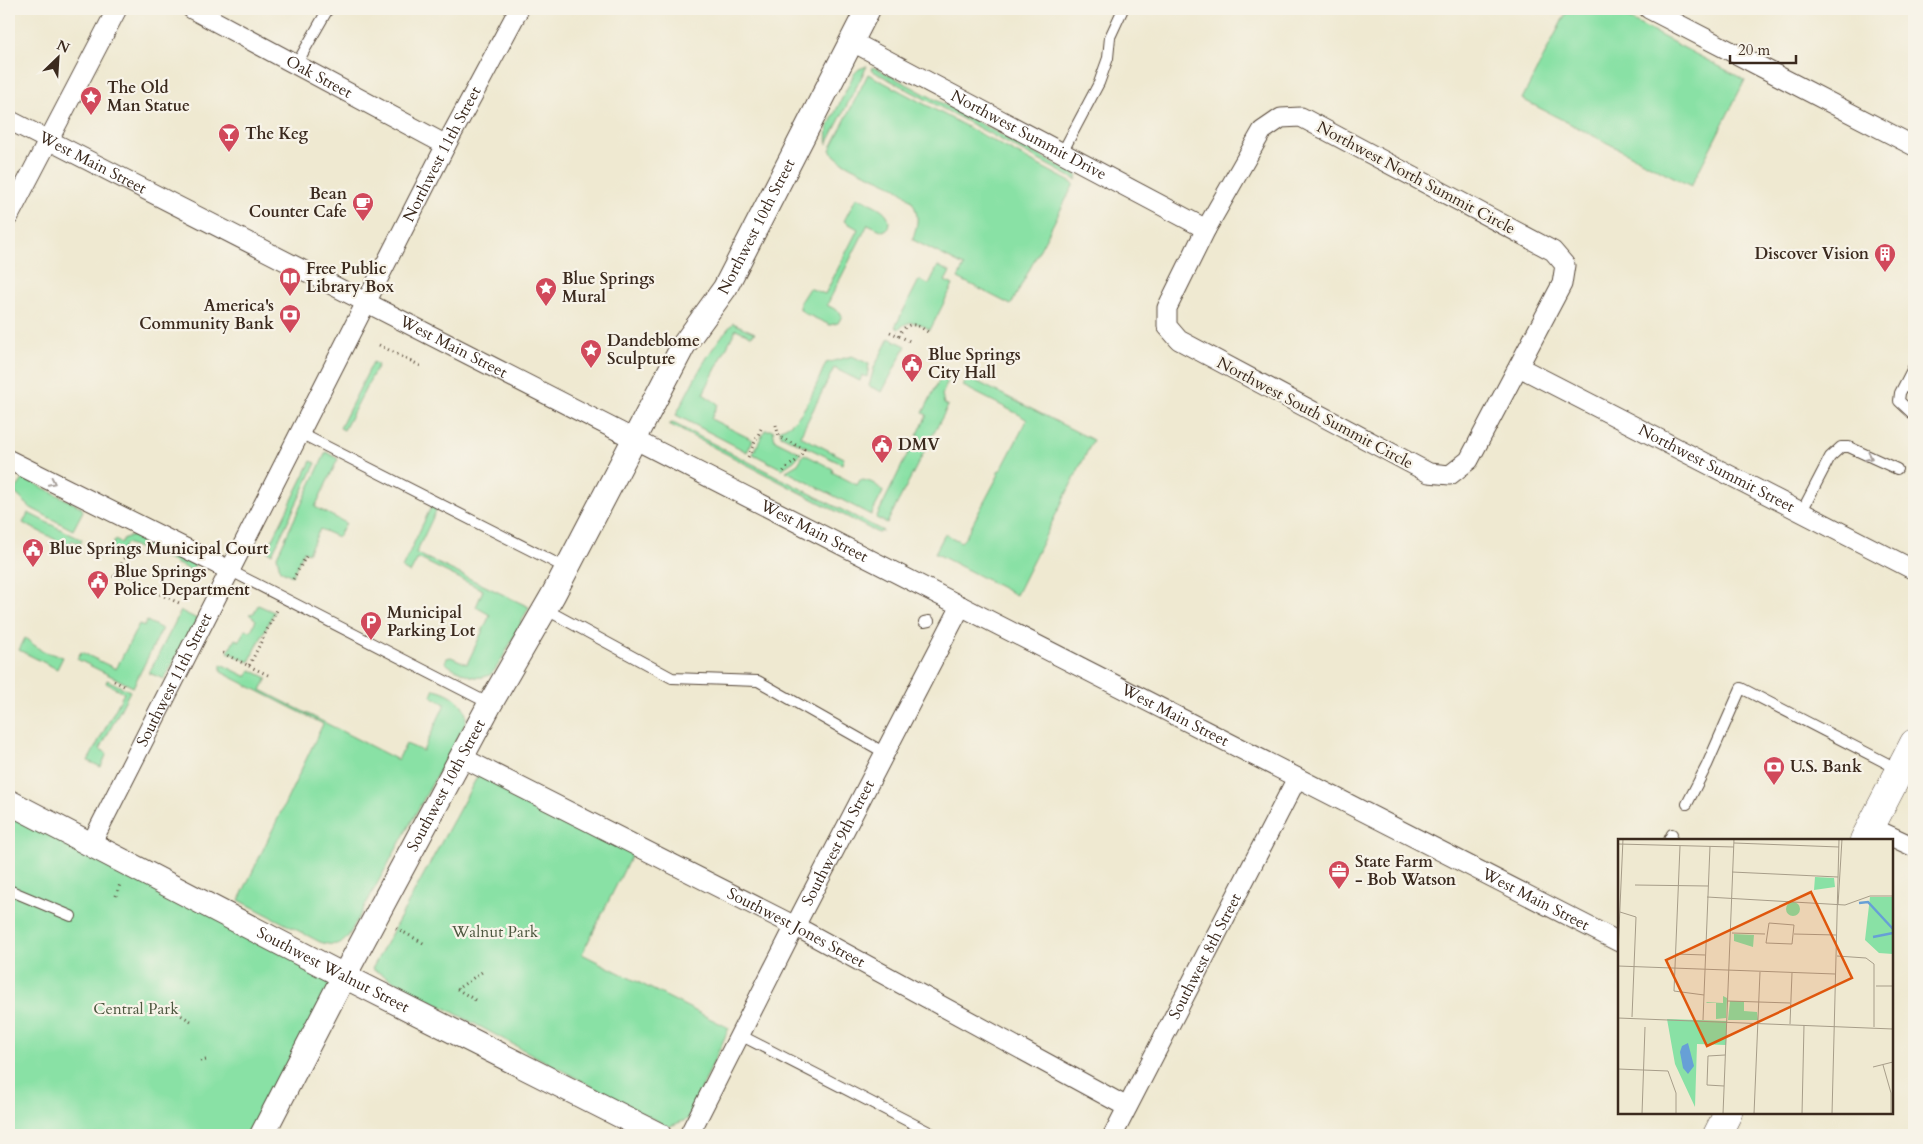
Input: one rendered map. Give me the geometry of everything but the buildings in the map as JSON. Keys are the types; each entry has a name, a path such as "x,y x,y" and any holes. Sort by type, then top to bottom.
{"main road":[{"path":"1867,834 1914,743"},
{"path":"1717,1135 1728,1114"}],"street":[{"path":"9,216 117,9"},
{"name":"Oak Street","path":"192,9 446,145"},
{"name":"Northwest 10th Street","path":"635,439 683,346 725,288 868,9"},
{"path":"1649,9 1914,146"},
{"name":"Northwest 11th Street","path":"366,302 514,10"},
{"name":"Northwest Summit Drive","path":"850,42 1206,229"},
{"name":"Northwest North Summit Circle","path":"1206,229 1262,131 1281,118 1301,117 1553,251 1565,265 1562,284 1519,367"},
{"name":"West Main Street","path":"9,120 1618,941"},
{"name":"Northwest South Summit Circle","path":"1206,229 1167,308 1167,326 1179,340 1428,473 1450,475 1469,460 1519,367"},
{"name":"Southwest 11th Street","path":"91,844 366,302"},
{"name":"Northwest Summit Street","path":"1519,367 1914,570"},
{"name":"Southwest 10th Street","path":"262,1135 344,976 461,757 545,609 635,439"},
{"path":"9,460 231,571"},
{"name":"Southwest 9th Street","path":"689,1135 961,606"},
{"name":"Southwest Jones Street","path":"461,757 795,926 1127,1107"},
{"name":"Southwest 8th Street","path":"1113,1135 1298,778"},
{"name":"Southwest Walnut Street","path":"9,802 344,976 659,1135"},
{"path":"1867,834 1885,839"},
{"path":"1893,841 1914,847"}],"lane":[{"path":"296,65 328,9"},
{"path":"1062,153 1099,83 1108,58 1110,37 1122,9"},
{"path":"1914,366 1900,393 1899,401 1914,414"},
{"path":"300,433 566,568"},
{"path":"1802,511 1830,457 1840,447 1849,447 1897,469"},
{"path":"231,571 490,704"},
{"path":"545,609 672,678 758,681 885,753"},
{"path":"1688,804 1741,688 1900,770"},
{"path":"9,890 71,916"},
{"path":"740,1035 935,1135"}],"path":[{"path":"898,336 906,326 911,325 918,326 929,333"},
{"path":"890,332 912,342"},
{"path":"379,345 421,366"},
{"path":"776,425 779,437 804,449 797,461 786,468 782,474"},
{"path":"748,457 761,430"},
{"path":"293,579 308,553"},
{"path":"113,576 115,577 124,558"},
{"path":"119,569 152,590 179,603"},
{"path":"249,666 277,610"},
{"path":"223,653 268,675"},
{"path":"114,681 126,687"},
{"path":"116,896 121,883"},
{"path":"395,928 425,944"},
{"path":"475,1000 457,989 482,972"},
{"path":"177,1013 191,1021"},
{"path":"200,1061 206,1060"}],"green space":[{"path":"1568,9 1610,9 1745,80 1691,186 1522,99"},
{"path":"867,66 827,144 828,127 854,74 859,69"},
{"path":"872,67 1078,176 1076,180 871,70"},
{"path":"868,74 1074,184 1011,305 958,278 964,266 913,240 917,217 913,204 905,194 879,179 851,167 830,150"},
{"path":"856,198 881,209 888,217 889,223 887,229 883,231 868,224 827,305 840,312 842,316 838,323 830,325 804,313 800,309 800,302 809,288 825,294 858,229 844,221"},
{"path":"938,266 950,272 945,281 953,285 930,330 914,323 907,324 899,329 895,327 919,280 929,284"},
{"path":"733,323 755,333 751,336 736,329 703,394 718,404 711,419 753,440 747,452 676,415 708,356"},
{"path":"889,338 906,346 882,392 869,386 874,368"},
{"path":"852,356 869,364 867,377 862,375 860,381 834,368 800,436 844,458 842,464 781,435 780,429 796,419 802,411 826,363"},
{"path":"373,362 378,365 344,430 340,428"},
{"path":"945,368 950,371 950,376 942,395 944,404 948,406 887,523 876,518 912,445 918,448 923,440 917,436 927,415 923,413"},
{"path":"968,377 1093,440 1016,595 935,553 945,534 961,542 965,538 999,474 997,473 1001,470 1027,420 963,386"},
{"path":"673,423 883,531 878,533 669,424"},
{"path":"765,430 773,430 775,440 801,453 794,461 782,469 753,454"},
{"path":"326,452 338,459 315,507 346,523 338,537 320,529 308,553 304,551 292,576 280,570 277,556"},
{"path":"804,454 833,469 832,472 857,485 860,480 863,480 873,483 878,487 883,492 871,515 786,471 798,464"},
{"path":"311,461 316,463 272,554 267,551"},
{"path":"24,478 81,507 83,511 73,530 31,508 14,492"},
{"path":"431,507 435,507 436,511 416,553 529,607 500,662 495,670 487,676 476,677 468,675 445,662 447,658 451,657 467,664 490,615 476,607 483,590 418,558 410,573 402,568"},
{"path":"28,513 82,540 80,544 72,540 68,546 23,523"},
{"path":"139,535 195,564 192,571 126,543 120,554 111,549 115,540 121,543 124,538"},
{"path":"258,605 274,612 249,662 228,652 235,639 239,641 245,630 251,631 256,620 249,614 254,613"},
{"path":"181,611 197,619 164,679 149,673"},
{"path":"147,621 162,629 133,687 77,659 81,652 116,669 139,624 144,626"},
{"path":"25,638 42,651 63,657 57,669 19,650"},
{"path":"221,664 247,677 251,670 267,678 261,690 398,760 406,744 423,751 445,704 431,696 434,689 458,700 465,711 465,724 349,935 340,943 329,944 320,942 239,900 323,724 221,672"},
{"path":"107,680 130,691 100,749 107,753 101,767 88,761 124,693 106,683"},
{"name":"Walnut Park","path":"482,768 633,852 582,954 729,1028 688,1119 668,1127 372,969"},
{"name":"Central Park","path":"9,802 344,976 262,1135 18,1135 9,1130"}],"place":[{"name":"The Old Man Statue","path":"91,116"},
{"name":"The Keg","path":"229,153"},
{"name":"Bean Counter Cafe","path":"363,222"},
{"name":"Discover Vision","path":"1885,273"},
{"name":"Free Public Library Box","path":"290,297"},
{"name":"Blue Springs Mural","path":"546,307"},
{"name":"America's Community Bank","path":"290,334"},
{"name":"Dandeblome Sculpture","path":"591,369"},
{"name":"Blue Springs City Hall","path":"912,383"},
{"name":"DMV","path":"882,464"},
{"name":"Blue Springs Municipal Court","path":"33,568"},
{"name":"Blue Springs Police Department","path":"98,600"},
{"name":"Municipal Parking Lot","path":"371,641"},
{"name":"U.S. Bank","path":"1774,786"},
{"name":"State Farm - Bob Watson","path":"1339,890"}]}
